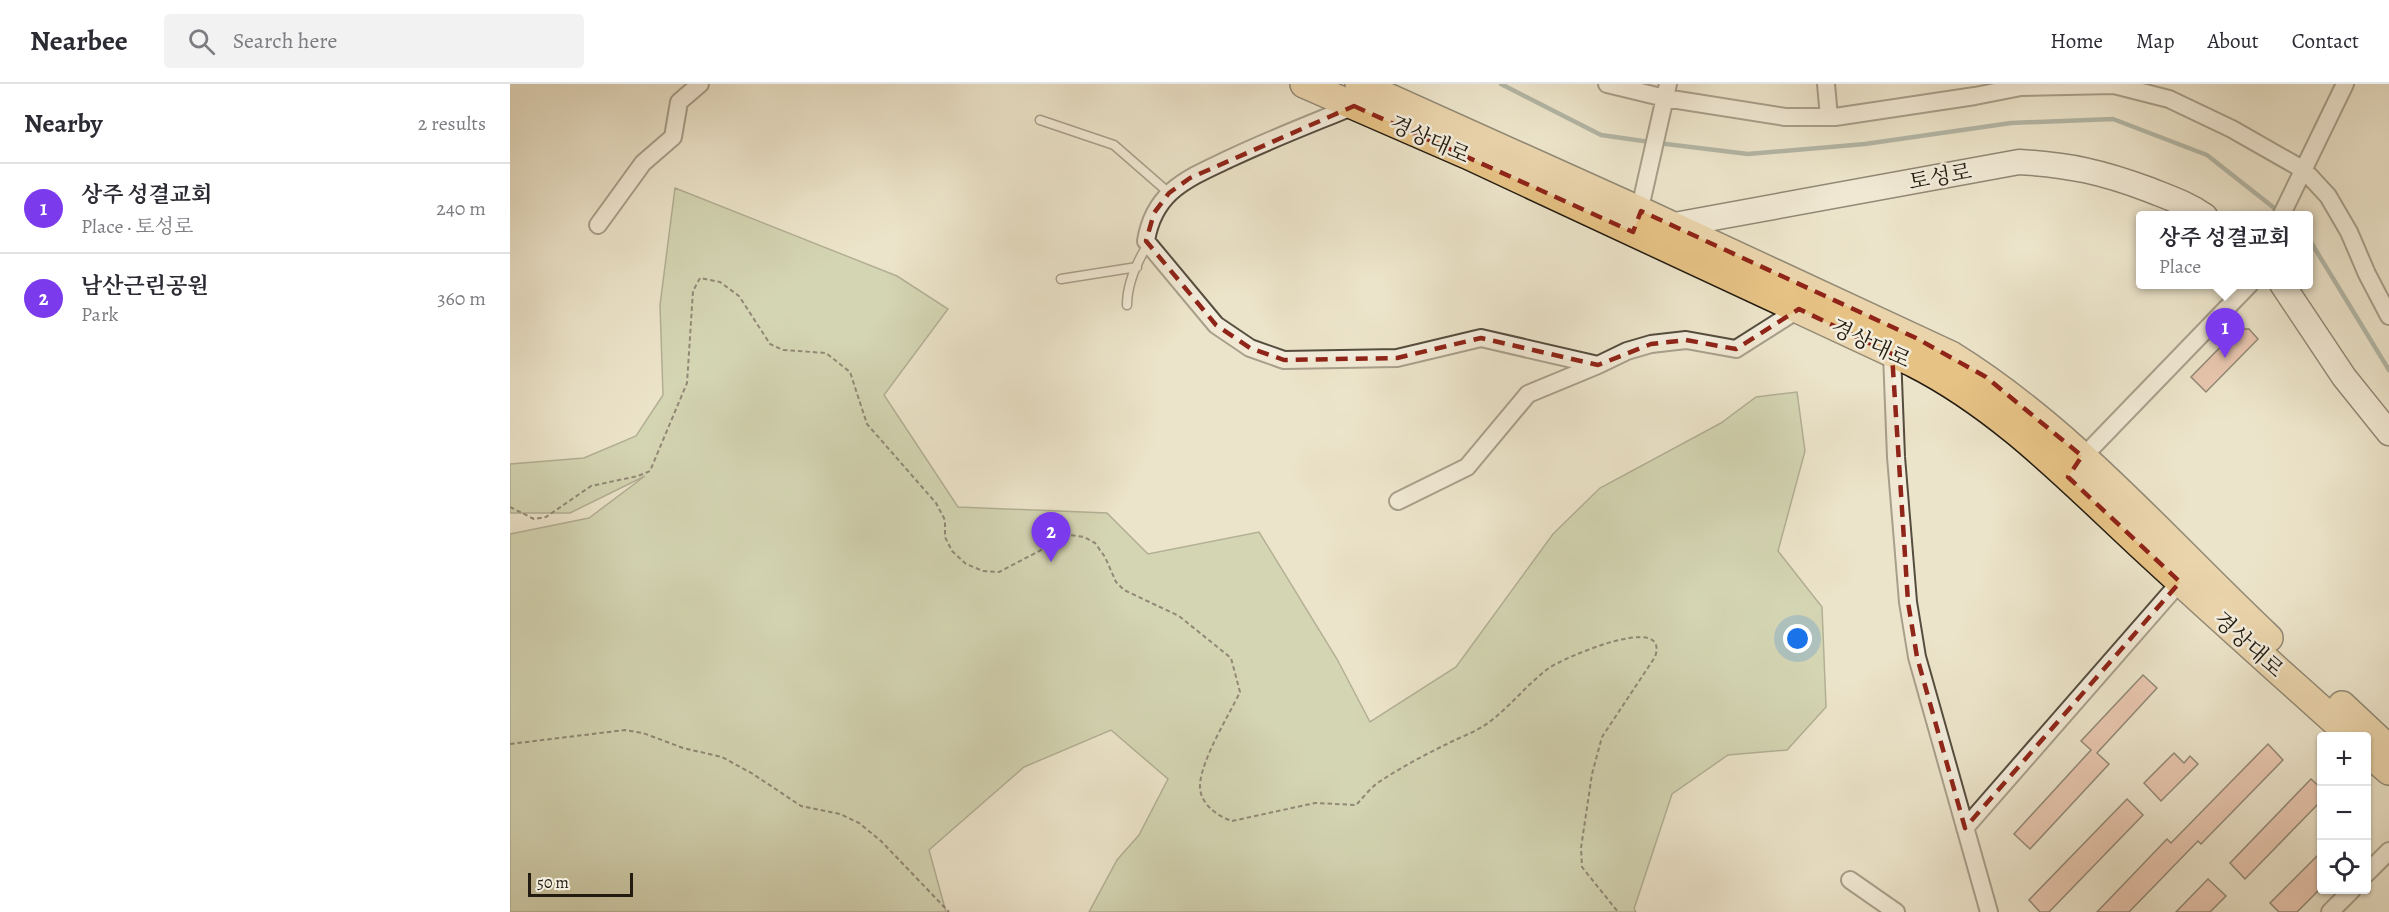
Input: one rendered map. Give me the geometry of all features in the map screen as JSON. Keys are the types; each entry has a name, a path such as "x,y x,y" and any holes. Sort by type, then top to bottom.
{"main road":[{"name":"경상대로","path":"1304,84 1356,95 1637,222 1799,309 1941,377 2013,428 2075,467 2243,613 2389,749"},
{"name":"경상대로","path":"1637,222 1669,226 1951,355 1986,377 2022,405 2180,582 2347,732"},
{"path":"2371,755 2389,771"}],"street":[{"path":"598,225 643,163 673,137 679,102 700,84"},
{"path":"1607,84 1666,97 1785,117 1829,117 2021,87 2114,85 2169,99 2232,129 2304,170 2328,196 2349,232 2367,274 2389,316"},
{"path":"1826,84 1829,117"},
{"path":"2284,211 2344,84"},
{"path":"1356,95 1190,178 1169,194 1154,213 1146,241 1176,274 1216,325 1250,348 1284,360 1397,358 1481,338 1598,365"},
{"path":"1637,222 1666,97"},
{"name":"토성로","path":"1669,226 2019,162 2064,165 2111,175 2190,205 2198,211"},
{"path":"2075,467 2246,289"},
{"path":"2285,289 2344,377 2389,433"},
{"path":"1398,501 1467,467 1528,394 1627,351 1651,344 1686,340 1736,349 1799,309"},
{"path":"1892,354 1896,457 1908,602 1917,657 1989,912"},
{"path":"1965,828 2180,582"},
{"path":"2371,870 2389,851"},
{"path":"1850,880 1896,912"},
{"path":"2330,912 2348,894"}],"lane":[{"path":"1040,120 1103,139 1114,145 1169,194"},
{"path":"1127,305 1127,293 1148,244"},
{"path":"1061,279 1137,267"}],"path":[{"path":"510,507 534,519 546,517 591,486 638,476 650,471 687,383 693,291 700,278 720,282 739,296 770,344 783,350 826,353 850,372 867,424 936,503 945,520 945,537 952,551 966,564 983,571 999,572 1070,535 1084,537 1095,543 1105,557 1116,582 1125,590 1179,616 1231,658 1240,692 1206,764 1200,787 1205,802 1216,814 1224,818 1232,821 1314,803 1356,805 1377,783 1436,749 1487,724 1550,667 1579,654 1635,636 1646,636 1654,641 1657,650 1655,657 1602,737 1592,774 1581,848 1582,867 1593,884 1610,900 1618,912"},
{"path":"510,744 625,730 643,733 683,748 722,758 753,774 801,806 840,814 859,823 888,848 949,912"}],"highlighted area":[{"path":"1354,106 1633,232 1641,211 1916,338 1986,377 2082,456 2068,477 2180,582 1965,828 1917,657 1908,602 1892,354 1799,309 1736,349 1686,340 1651,344 1598,365 1481,338 1397,358 1284,360 1250,348 1216,325 1146,241 1154,213 1169,193 1190,178"}],"green space":[{"path":"675,188 897,276 948,309 884,395 958,507 1107,513 1148,554 1259,532 1337,659 1370,722 1456,667 1553,534 1600,488 1721,423 1756,397 1797,392 1805,451 1778,551 1822,607 1826,707 1787,750 1728,755 1672,794 1634,909 1636,912 1089,912 1117,860 1139,835 1168,779 1111,730 1024,767 929,850 946,912 510,912 510,534 589,518 645,476 570,513 510,513 510,464 584,458 636,436 663,395 660,305"}],"building":[{"path":"2238,329 2249,329 2258,339 2206,392 2191,377"},
{"path":"2143,675 2157,688 2097,753 2109,764 2030,849 2014,834 2091,750 2081,741"},
{"path":"2268,744 2283,760 2201,844 2198,841 2129,912 2097,912 2167,839 2171,843"},
{"path":"2174,753 2184,763 2190,756 2198,764 2161,801 2144,783"},
{"path":"2311,779 2317,784 2317,805 2245,879 2230,863"},
{"path":"2127,799 2143,815 2049,912 2040,912 2029,900"},
{"path":"2317,856 2317,892 2297,912 2279,912 2270,903"},
{"path":"2208,879 2226,896 2210,912 2176,912"}],"waterway":[{"path":"1501,84 1601,135 1650,142"},
{"path":"1658,143 1748,154 1865,144 2011,123 2113,119 2207,155 2278,211"},
{"path":"2313,246 2389,370"}],"place":[{"name":"상주 성결교회","path":"2225,358"},
{"name":"남산근린공원","path":"1051,562"}]}
